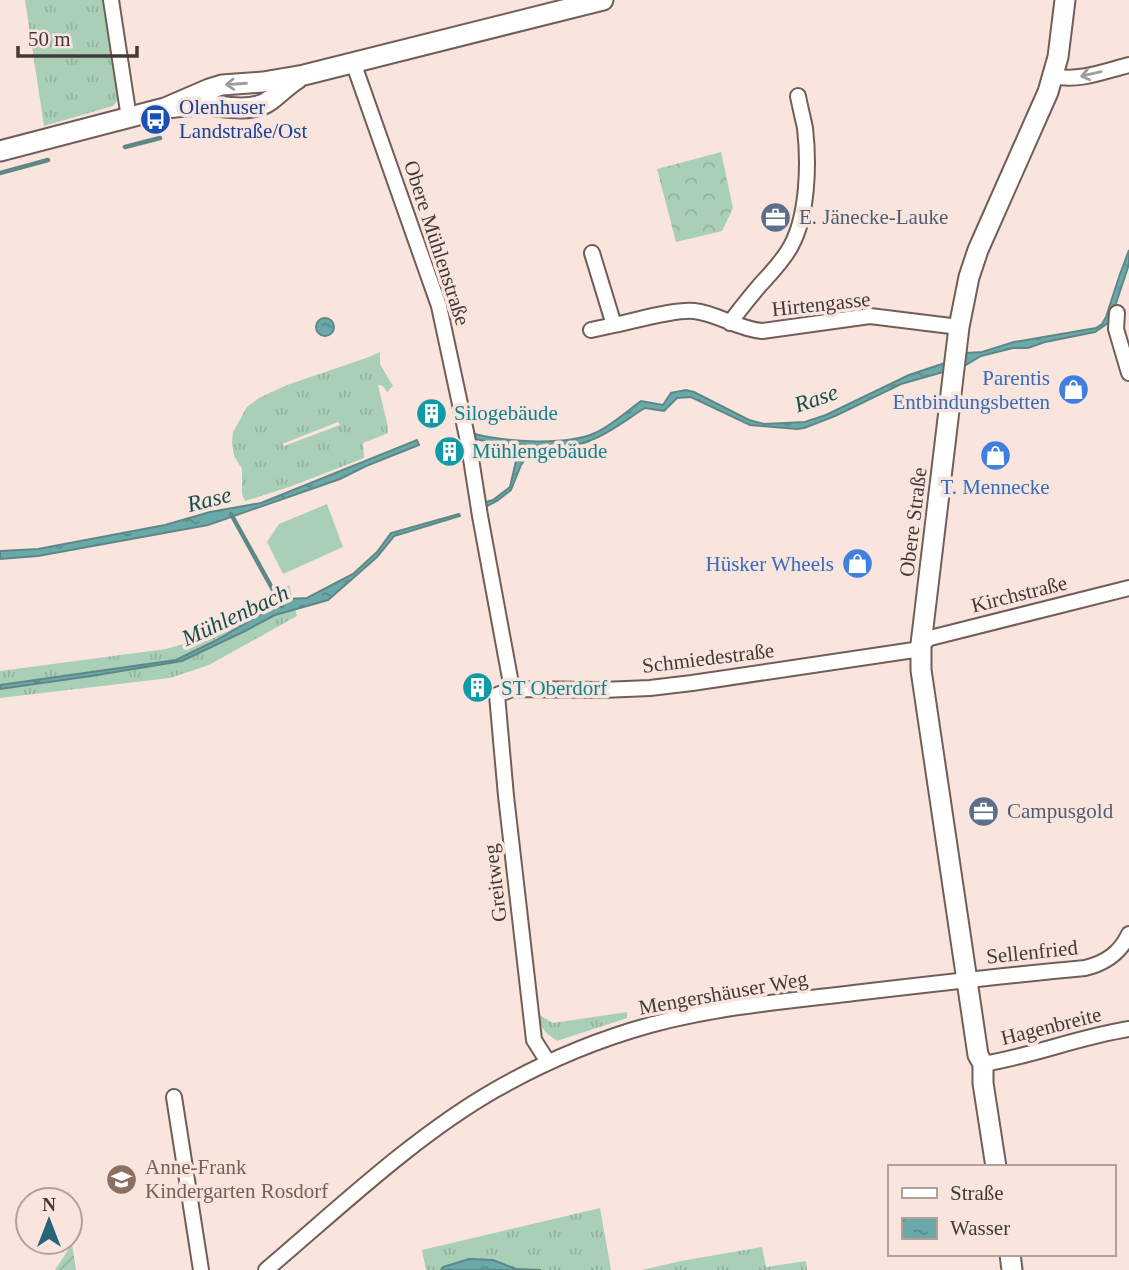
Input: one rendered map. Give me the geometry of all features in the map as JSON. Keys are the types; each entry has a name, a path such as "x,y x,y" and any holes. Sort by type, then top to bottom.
{"street":[{"path":"111,0 129,118"},
{"path":"0,151 165,108 222,85 264,82 304,75 603,0"},
{"name":"Obere Straße","path":"996,1165 983,1083 983,1064 978,1055 921,670 921,644 959,327 969,277 978,250 1054,76 1065,0"},
{"name":"Obere Mühlenstraße","path":"353,62 439,306 469,446 512,689"},
{"path":"1054,76 1074,78 1129,65"},
{"name":"Hirtengasse","path":"730,323 779,264 798,232 805,192 806,164 805,127 798,96"},
{"path":"592,253 614,325"},
{"name":"Hirtengasse","path":"591,330 685,311 704,313 750,330 762,331 870,316 959,327"},
{"path":"1117,313 1116,329 1129,373"},
{"name":"Kirchstraße","path":"921,644 930,638 1129,588"},
{"name":"Schmiedestraße","path":"497,695 512,689 601,690 678,685 914,650 921,644"},
{"name":"Greitweg","path":"497,695 534,1040 548,1062"},
{"name":"Sellenfried","path":"967,980 1098,965 1113,956 1129,934"},
{"name":"Mengershäuser Weg","path":"266,1270 433,1132 492,1092 548,1062 608,1038 681,1018 779,1002 967,980"},
{"name":"Hagenbreite","path":"983,1064 1129,1029"},
{"path":"174,1097 201,1270"}],"green space":[{"path":"25,0 105,0 120,97 113,106 44,126"},
{"path":"721,152 733,208 722,231 676,242 657,169"},
{"path":"380,352 380,364 393,386 387,392 383,386 378,385 388,433 363,443 364,458 245,501 242,494 242,469 234,456 232,443 233,432 247,407 259,398 287,385","holes":["338,422 340,425 284,446 282,444"]},
{"path":"327,504 343,547 283,574 267,542 279,524"},
{"path":"289,585 297,616 209,665 170,678 0,698 0,671 166,649 211,636"},
{"path":"627,1012 627,1018 557,1041 547,1033 538,1019 538,1014 553,1023"},
{"path":"600,1208 611,1270 426,1270 422,1250"},
{"path":"762,1247 766,1267 806,1261 807,1270 642,1270 681,1261"},
{"path":"64,1256 74,1256 76,1270 55,1270"}],"water":[{"path":"1129,250 1129,264 1112,315 1108,323 1095,332 981,356 964,366 901,384 804,428 750,425 691,397 677,398 664,411 645,408 590,441 558,448 533,447 521,465 511,490 483,508 482,503 493,500 510,487 516,461 527,445 475,439 475,434 536,441 583,437 607,426 641,401 663,405 671,393 686,390 749,420 764,424 805,422 826,415 909,375 966,353 1096,328 1106,317"},
{"path":"321,318 329,318 334,327 332,334 321,336 316,331 316,323"},
{"path":"417,440 419,445 340,479 208,525 38,556 0,559 0,551 38,549 165,525 210,512 261,503"},
{"path":"459,514 460,516 394,536 377,557 328,600 275,615 182,661 0,689 0,685 176,660 217,640 286,599 307,598 353,574 377,552 391,533"},
{"path":"469,1259 493,1260 516,1269 541,1270 441,1270"}],"waterway":[{"path":"125,147 160,138"},
{"path":"0,173 48,160"},
{"path":"231,514 282,606"}],"place":[{"name":"Olenhuser Landstraße/Ost","path":"156,119"},
{"name":"E. Jänecke-Lauke","path":"776,217"},
{"name":"Parentis Entbindungsbetten","path":"1073,390"},
{"name":"Silogebäude","path":"431,413"},
{"name":"Mühlengebäude","path":"449,451"},
{"name":"T. Mennecke","path":"995,455"},
{"name":"Hüsker Wheels","path":"857,564"},
{"name":"ST Oberdorf","path":"478,688"},
{"name":"Campusgold","path":"984,811"},
{"name":"Anne-Frank Kindergarten Rosdorf","path":"122,1179"}],"water label":[{"name":"Rase","path":"816,398"},
{"name":"Rase","path":"209,499"},
{"name":"Mühlenbach","path":"235,615"}]}
